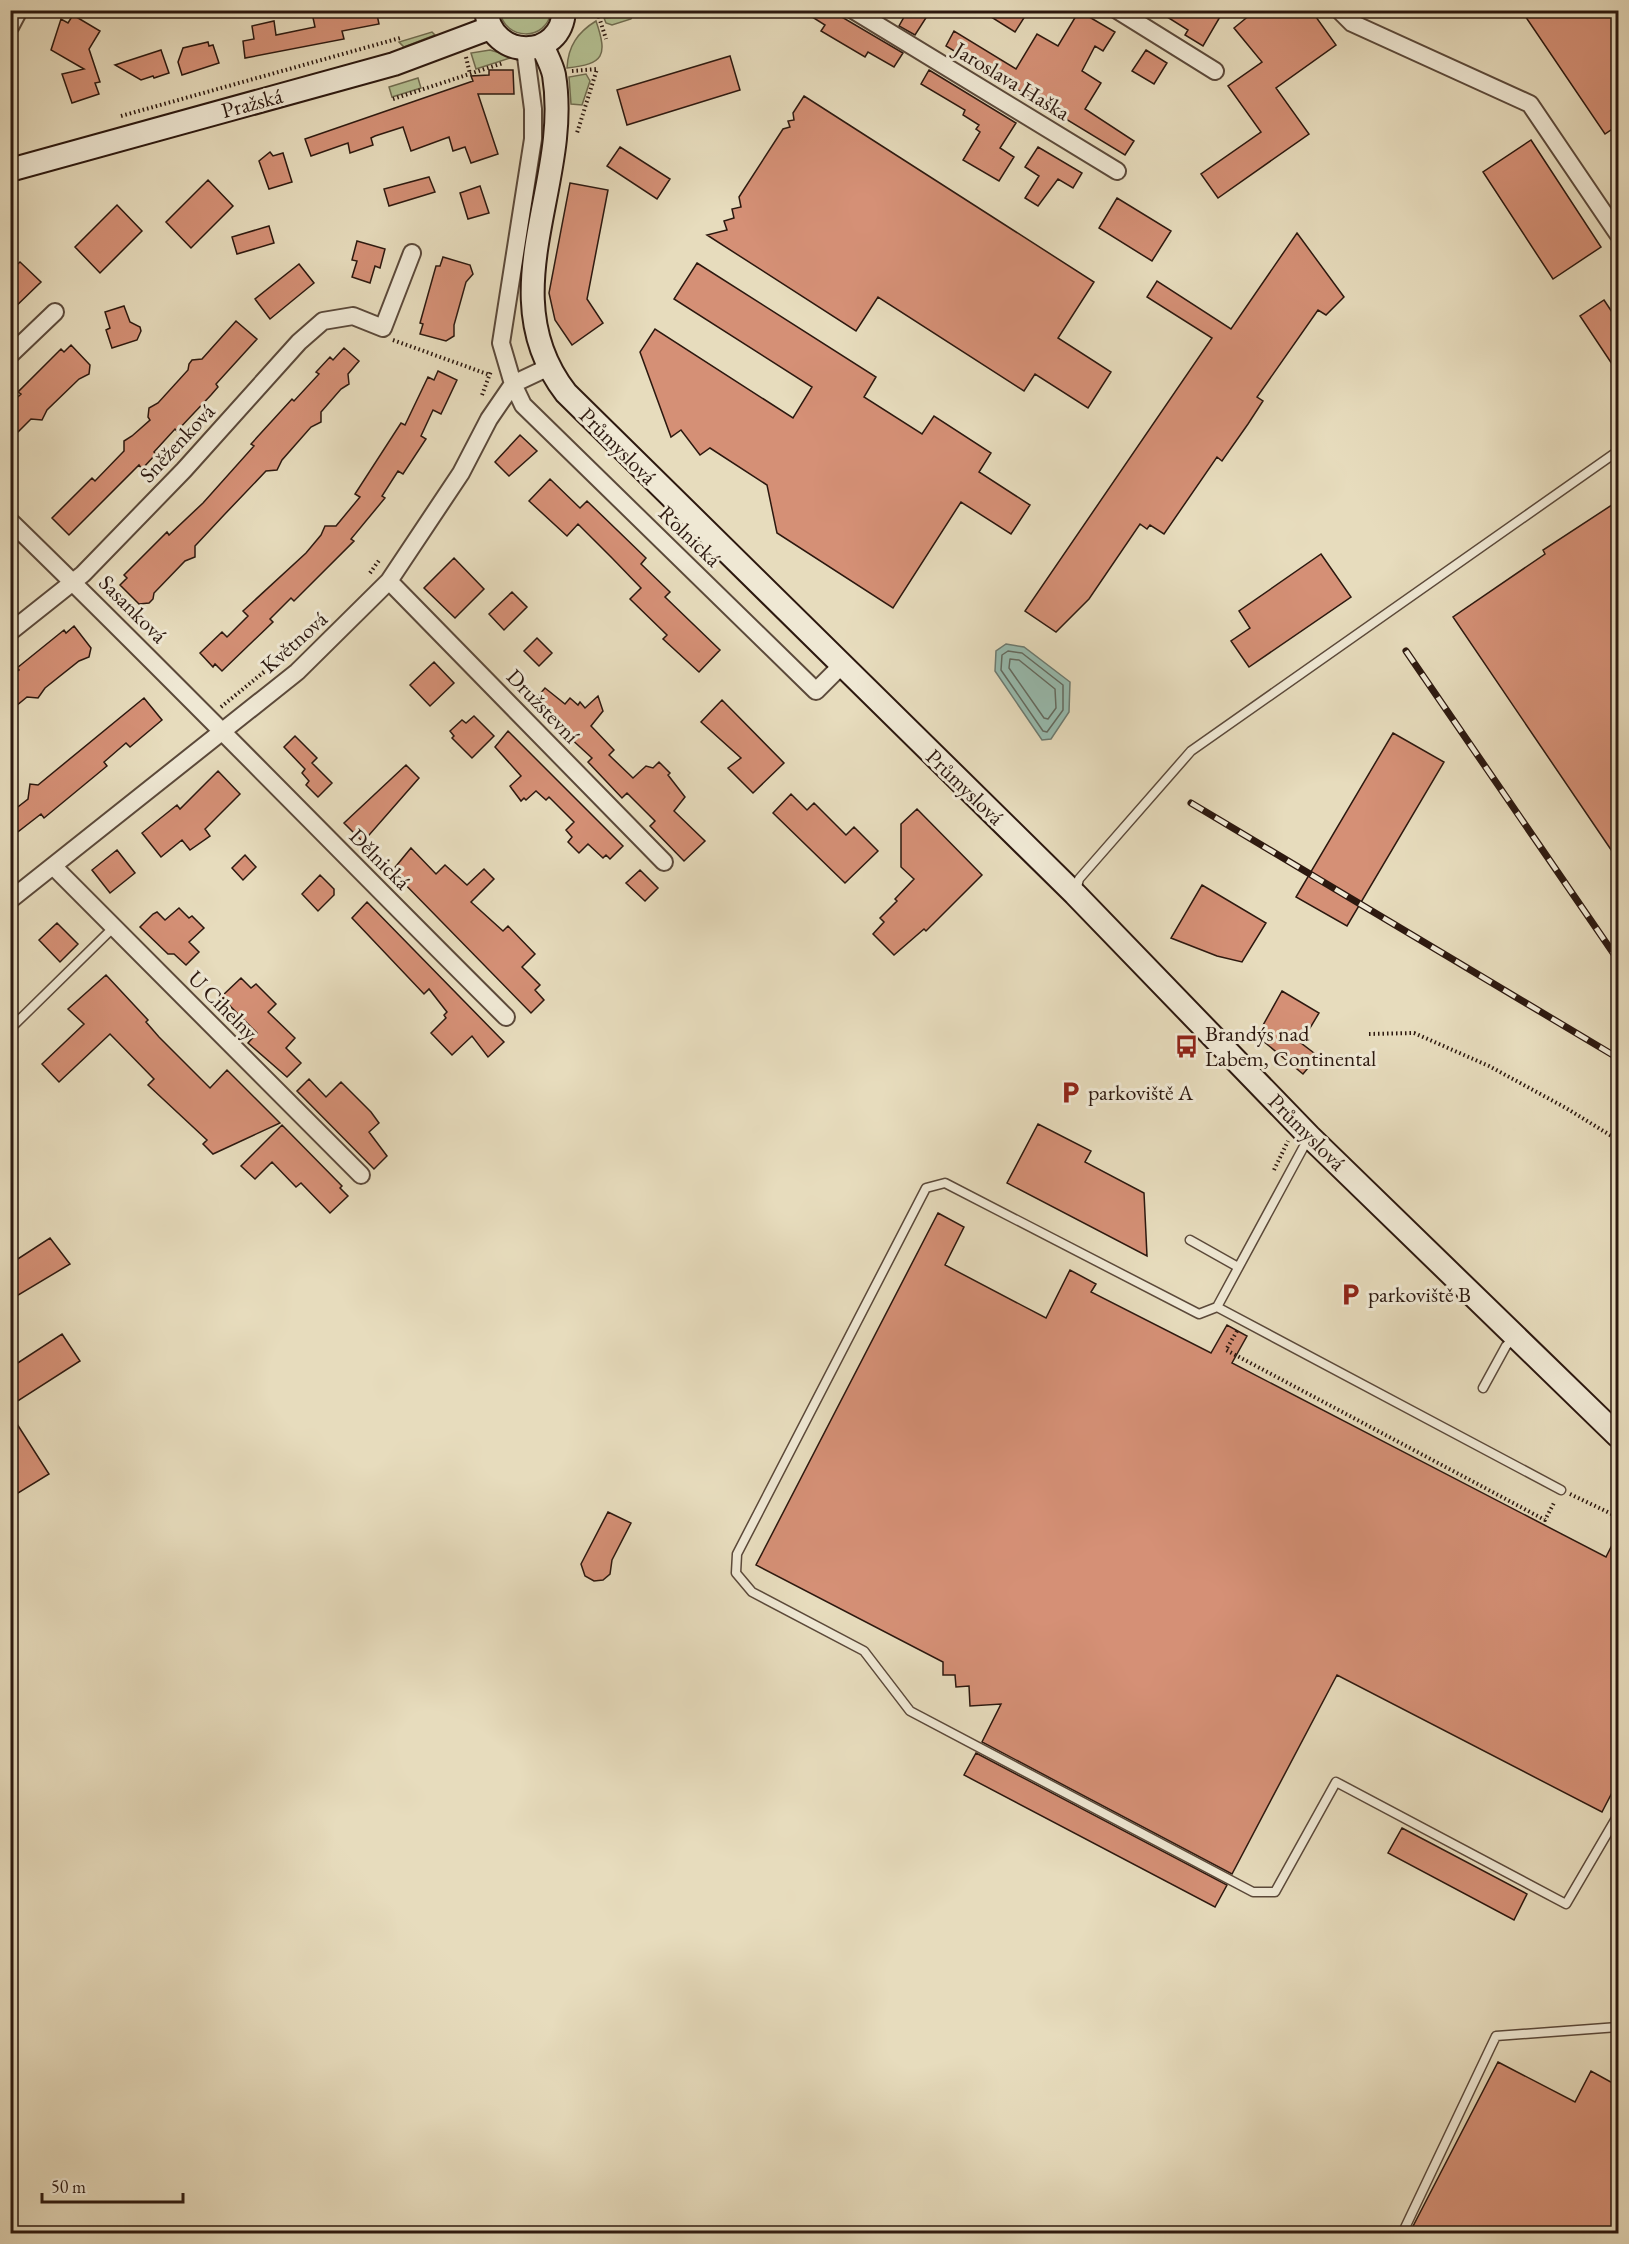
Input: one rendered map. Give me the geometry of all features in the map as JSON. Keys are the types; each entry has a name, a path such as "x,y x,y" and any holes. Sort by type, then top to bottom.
{"main road":[{"path":"534,47 557,33 564,10"},
{"name":"Pražská","path":"10,170 394,63 488,19 509,45 534,47"},
{"name":"Průmyslová","path":"534,47 554,74 556,117 531,296 535,331 549,368 566,393 1075,894 1299,1136 1515,1336 1618,1436"}],"street":[{"path":"10,27 19,10"},
{"name":"Jaroslava Haška","path":"853,10 1116,171"},
{"path":"1117,10 1215,71"},
{"path":"1339,10 1352,23 1530,104 1618,234"},
{"path":"534,47 529,75 533,109 533,139 501,342 513,384 549,368"},
{"path":"383,328 412,253"},
{"path":"10,355 55,312"},
{"name":"Sněženková","path":"10,632 73,581 184,470 299,342 323,321 353,316 383,328"},
{"name":"Květnová","path":"10,900 297,672 389,581 461,473 489,419 513,384"},
{"name":"Rolnická","path":"513,384 523,405 816,691 841,666"},
{"name":"Sasanková","path":"10,521 223,731"},
{"name":"Družstevní","path":"389,581 664,862"},
{"name":"Dělnická","path":"223,731 285,797 506,1017"},
{"name":"U Cihelny","path":"53,866 362,1175"}],"lane":[{"path":"1075,894 1079,879 1191,751 1618,451"},
{"path":"10,1029 114,927"},
{"path":"1299,1136 1280,1189 1217,1307 1199,1314 945,1183 926,1188 737,1554 736,1573 752,1592 864,1651 910,1711 1253,1892 1275,1892 1336,1782 1566,1905 1618,1815"},
{"path":"1190,1240 1238,1267"},
{"path":"1217,1307 1561,1490"},
{"path":"1483,1388 1506,1346 1515,1336"},
{"path":"1402,2234 1496,2036 1618,2027"}],"path":[{"path":"599,16 606,39"},
{"path":"112,118 401,38"},
{"path":"465,56 470,74"},
{"path":"393,99 513,60 529,75"},
{"path":"568,72 597,69 574,143"},
{"path":"383,328 394,342 513,384"},
{"path":"478,403 501,342"},
{"path":"367,576 386,551"},
{"path":"210,716 301,643"},
{"path":"1370,1034 1414,1033 1489,1066 1566,1108 1618,1140"},
{"path":"1280,1189 1267,1184 1299,1136"},
{"path":"1242,1322 1226,1350 1545,1520 1561,1490 1618,1517"}],"green space":[{"path":"500,10 551,11 548,21 542,28 534,33 526,34 509,28 503,21"},
{"path":"633,15 631,19 612,25 606,23 604,18"},
{"path":"596,21 602,43 600,56 589,64 567,68 569,53 575,40"},
{"path":"432,32 435,35 404,47 399,42"},
{"path":"490,50 513,57 476,69 471,53"},
{"path":"586,74 590,81 582,105 571,104 569,77"},
{"path":"418,78 421,88 392,97 389,87"}],"water":[{"path":"1006,644 1024,647 1070,682 1069,712 1051,739 1042,740 995,671 996,651"}],"building":[{"path":"324,10 376,10 379,24 342,31 344,39 245,58 243,41 254,39 252,26 274,21 276,35 315,27 312,13"},
{"path":"801,10 830,10 903,53 894,67 868,52 865,57 821,31 825,25"},
{"path":"908,10 931,10 915,35 899,26"},
{"path":"980,10 1029,10 1015,32"},
{"path":"1156,10 1224,10 1203,46 1185,35 1188,30"},
{"path":"1256,10 1311,10 1336,45 1276,88 1309,134 1218,198 1201,174 1261,132 1228,86 1262,62 1234,28"},
{"path":"1521,10 1618,10 1618,125 1605,134"},
{"path":"1079,11 1115,32 1103,51 1095,46 1082,71 1101,83 1085,109 1134,141 1125,155 946,46 954,31 1016,69 1037,34 1058,46"},
{"path":"73,15 100,31 89,49 100,82 95,83 99,94 72,103 62,74 84,69 51,50 61,19 68,23"},
{"path":"208,42 209,46 213,45 219,63 182,75 178,62 183,48"},
{"path":"161,50 169,73 154,78 153,76 141,80 115,65"},
{"path":"1146,50 1167,63 1154,84 1132,71"},
{"path":"730,56 740,90 627,125 617,90"},
{"path":"489,70 513,70 514,94 478,94 498,154 471,163 465,147 453,151 449,137 411,151 403,127 375,136 371,138 373,145 350,153 348,143 311,156 305,139 473,81 471,76 489,75"},
{"path":"929,70 1016,123 1000,148 1014,157 999,181 963,160 980,132 976,129 979,125 963,115 965,110 921,84"},
{"path":"804,96 1094,282 1058,338 1111,372 1088,408 1035,374 1024,391 878,297 856,331 707,235 727,230 724,221 734,218 732,209 741,207 739,197 783,129 790,127 788,121 794,120 793,113"},
{"path":"1531,140 1601,247 1553,279 1483,172"},
{"path":"620,147 670,179 657,199 607,166"},
{"path":"1038,147 1082,173 1073,188 1058,179 1038,206 1025,198 1039,176 1025,167"},
{"path":"270,152 273,156 283,153 292,182 269,189 259,161"},
{"path":"429,177 435,192 389,206 384,189"},
{"path":"208,180 233,206 191,248 166,222"},
{"path":"570,183 608,190 587,299 603,323 572,345 555,320 549,293"},
{"path":"480,186 489,213 468,219 460,193"},
{"path":"1117,198 1171,231 1152,261 1099,228"},
{"path":"117,205 142,231 100,273 75,247"},
{"path":"269,226 274,243 237,254 232,237"},
{"path":"1297,233 1344,297 1326,315 1318,310 1257,397 1263,401 1248,424 1222,461 1217,457 1164,534 1150,525 1147,529 1140,524 1089,599 1056,632 1025,611 1212,338 1147,297 1157,281 1231,329"},
{"path":"357,241 385,249 380,268 375,266 370,283 352,277 357,261 352,260"},
{"path":"443,257 470,265 473,274 466,282 454,325 454,336 446,341 420,334 423,324 420,323 436,266 440,266"},
{"path":"20,262 41,282 10,312 10,271"},
{"path":"697,263 876,377 864,397 922,434 934,416 991,453 979,472 1030,505 1011,534 961,502 893,608 777,533 767,485 710,448 700,455 681,430 671,437 640,352 655,329 793,418 812,387 674,299"},
{"path":"299,264 314,283 270,319 255,299"},
{"path":"1604,300 1618,321 1618,373 1580,316"},
{"path":"124,306 130,322 140,327 141,331 137,340 112,348 106,330 110,328 105,312"},
{"path":"236,321 257,339 216,384 218,387 211,395 177,431 175,429 142,469 139,465 69,535 52,518 92,478 95,481 124,451 124,441 150,420 149,408 158,403 188,370 192,360 202,359"},
{"path":"71,345 90,365 89,374 79,379 47,410 42,420 31,419 10,440 10,404 21,394 18,392 61,349 64,352"},
{"path":"344,348 359,361 348,374 349,384 341,389 321,412 321,422 311,427 282,460 277,470 266,471 224,515 195,546 195,557 185,561 154,593 149,603 139,604 120,585 127,578 124,575 167,532 169,535 203,503 254,446 251,444 292,399 294,401 319,374 316,372 330,357 333,360"},
{"path":"438,371 457,380 441,414 433,410 421,436 426,439 403,474 398,471 382,496 385,498 351,539 354,541 294,601 291,598 270,619 273,622 222,671 215,664 213,667 200,653 222,632 227,637 248,616 243,611 306,553 321,535 325,526 336,526 360,497 355,494 401,423 405,425 428,377 434,380"},
{"path":"520,435 537,451 509,476 495,462"},
{"path":"550,479 580,508 587,501 646,558 641,564 670,592 665,597 720,650 699,672 663,639 667,635 630,599 641,588 612,558 578,524 567,536 529,501"},
{"path":"1618,501 1618,860 1453,617 1545,554 1543,550"},
{"path":"1321,554 1351,597 1249,667 1231,641 1250,628 1239,611"},
{"path":"454,558 484,589 455,618 424,588"},
{"path":"512,592 527,607 504,630 489,614"},
{"path":"74,626 91,648 89,657 79,661 45,688 38,698 27,697 10,711 10,677 19,670 17,668 64,630 66,633"},
{"path":"537,638 552,653 539,666 524,651"},
{"path":"434,662 454,683 430,706 410,685"},
{"path":"545,688 565,704 570,698 578,705 580,702 585,708 598,696 603,711 591,726 614,750 609,755 633,778 646,766 653,768 659,762 670,773 668,775 685,797 674,811 705,841 684,861 650,826 655,821 627,793 622,798 588,762 592,758 532,703"},
{"path":"144,698 162,720 130,747 126,743 104,762 107,766 44,818 41,814 10,838 10,813 28,799 30,784 38,785"},
{"path":"722,700 784,763 753,793 728,768 741,758 701,722"},
{"path":"474,716 494,736 472,758 452,738 454,736 450,731 462,720 466,723"},
{"path":"508,731 623,846 610,859 606,855 603,858 588,844 579,853 568,842 572,837 566,830 574,822 549,797 546,800 536,791 526,800 524,798 521,801 510,786 521,776 495,747"},
{"path":"1393,733 1444,762 1347,926 1296,897"},
{"path":"295,736 317,758 312,763 332,783 318,797 306,785 309,781 302,773 305,769 284,747"},
{"path":"406,765 419,778 363,842 344,823"},
{"path":"218,771 240,794 205,829 210,836 190,850 182,840 161,857 142,833 177,805 180,809"},
{"path":"791,794 807,810 814,803 846,835 854,827 878,851 845,883 773,813"},
{"path":"917,809 982,875 926,931 924,929 894,955 873,934 884,922 880,918 914,879 901,867 901,824"},
{"path":"411,848 436,874 445,865 467,885 484,869 494,879 471,902 503,931 508,926 535,954 522,967 540,985 535,990 544,1000 531,1013 392,871"},
{"path":"117,850 135,873 110,893 92,870"},
{"path":"245,855 256,867 243,880 232,868"},
{"path":"640,870 658,888 645,901 626,883"},
{"path":"320,875 334,889 334,895 318,911 302,894"},
{"path":"1202,885 1266,923 1242,962 1217,956 1171,938"},
{"path":"367,902 504,1042 488,1057 472,1036 452,1055 431,1033 446,1018 444,1015 447,1012 429,989 424,994 352,918"},
{"path":"179,908 189,918 192,916 204,928 189,942 199,952 186,965 174,954 168,954 140,927 157,912 165,920"},
{"path":"57,923 78,944 60,962 39,940"},
{"path":"106,975 148,1020 146,1022 159,1037 210,1088 227,1070 280,1123 213,1154 203,1144 207,1140 148,1085 154,1079 110,1034 59,1082 42,1064 84,1024 68,1009"},
{"path":"241,978 251,988 256,984 276,1004 268,1012 295,1038 286,1048 301,1063 287,1077 248,1043 257,1033 221,997"},
{"path":"1282,991 1319,1013 1301,1043 1318,1056 1303,1074 1257,1036"},
{"path":"309,1079 326,1097 341,1082 379,1123 369,1132 387,1156 374,1169 297,1091"},
{"path":"1038,1124 1091,1151 1085,1162 1144,1193 1147,1256 1007,1183"},
{"path":"282,1125 342,1186 340,1188 348,1196 330,1213 301,1183 296,1187 272,1162 255,1179 241,1166"},
{"path":"938,1213 964,1227 945,1265 1046,1318 1070,1270 1096,1284 1091,1292 1211,1353 1227,1325 1247,1336 1232,1363 1606,1557 1618,1533 1618,1781 1602,1812 1337,1675 1232,1874 982,1742 1001,1704 970,1706 969,1686 956,1687 955,1675 943,1675 943,1662 756,1565"},
{"path":"50,1238 70,1264 10,1300 10,1264"},
{"path":"62,1334 80,1361 10,1406 10,1368"},
{"path":"10,1413 49,1474 10,1498"},
{"path":"608,1512 631,1523 612,1560 610,1574 603,1580 594,1581 585,1576 581,1564"},
{"path":"976,1753 1227,1885 1215,1907 964,1775"},
{"path":"1402,1828 1527,1894 1514,1920 1388,1853"},
{"path":"1498,2062 1575,2102 1591,2071 1618,2086 1618,2234 1409,2234"}],"railway":[{"path":"1406,651 1618,960"},
{"path":"1191,803 1618,1058"}],"place":[{"name":"Brandýs nad Labem, Continental","path":"1187,1046"},
{"name":"parkoviště A","path":"1070,1092"},
{"name":"parkoviště B","path":"1350,1294"}]}
